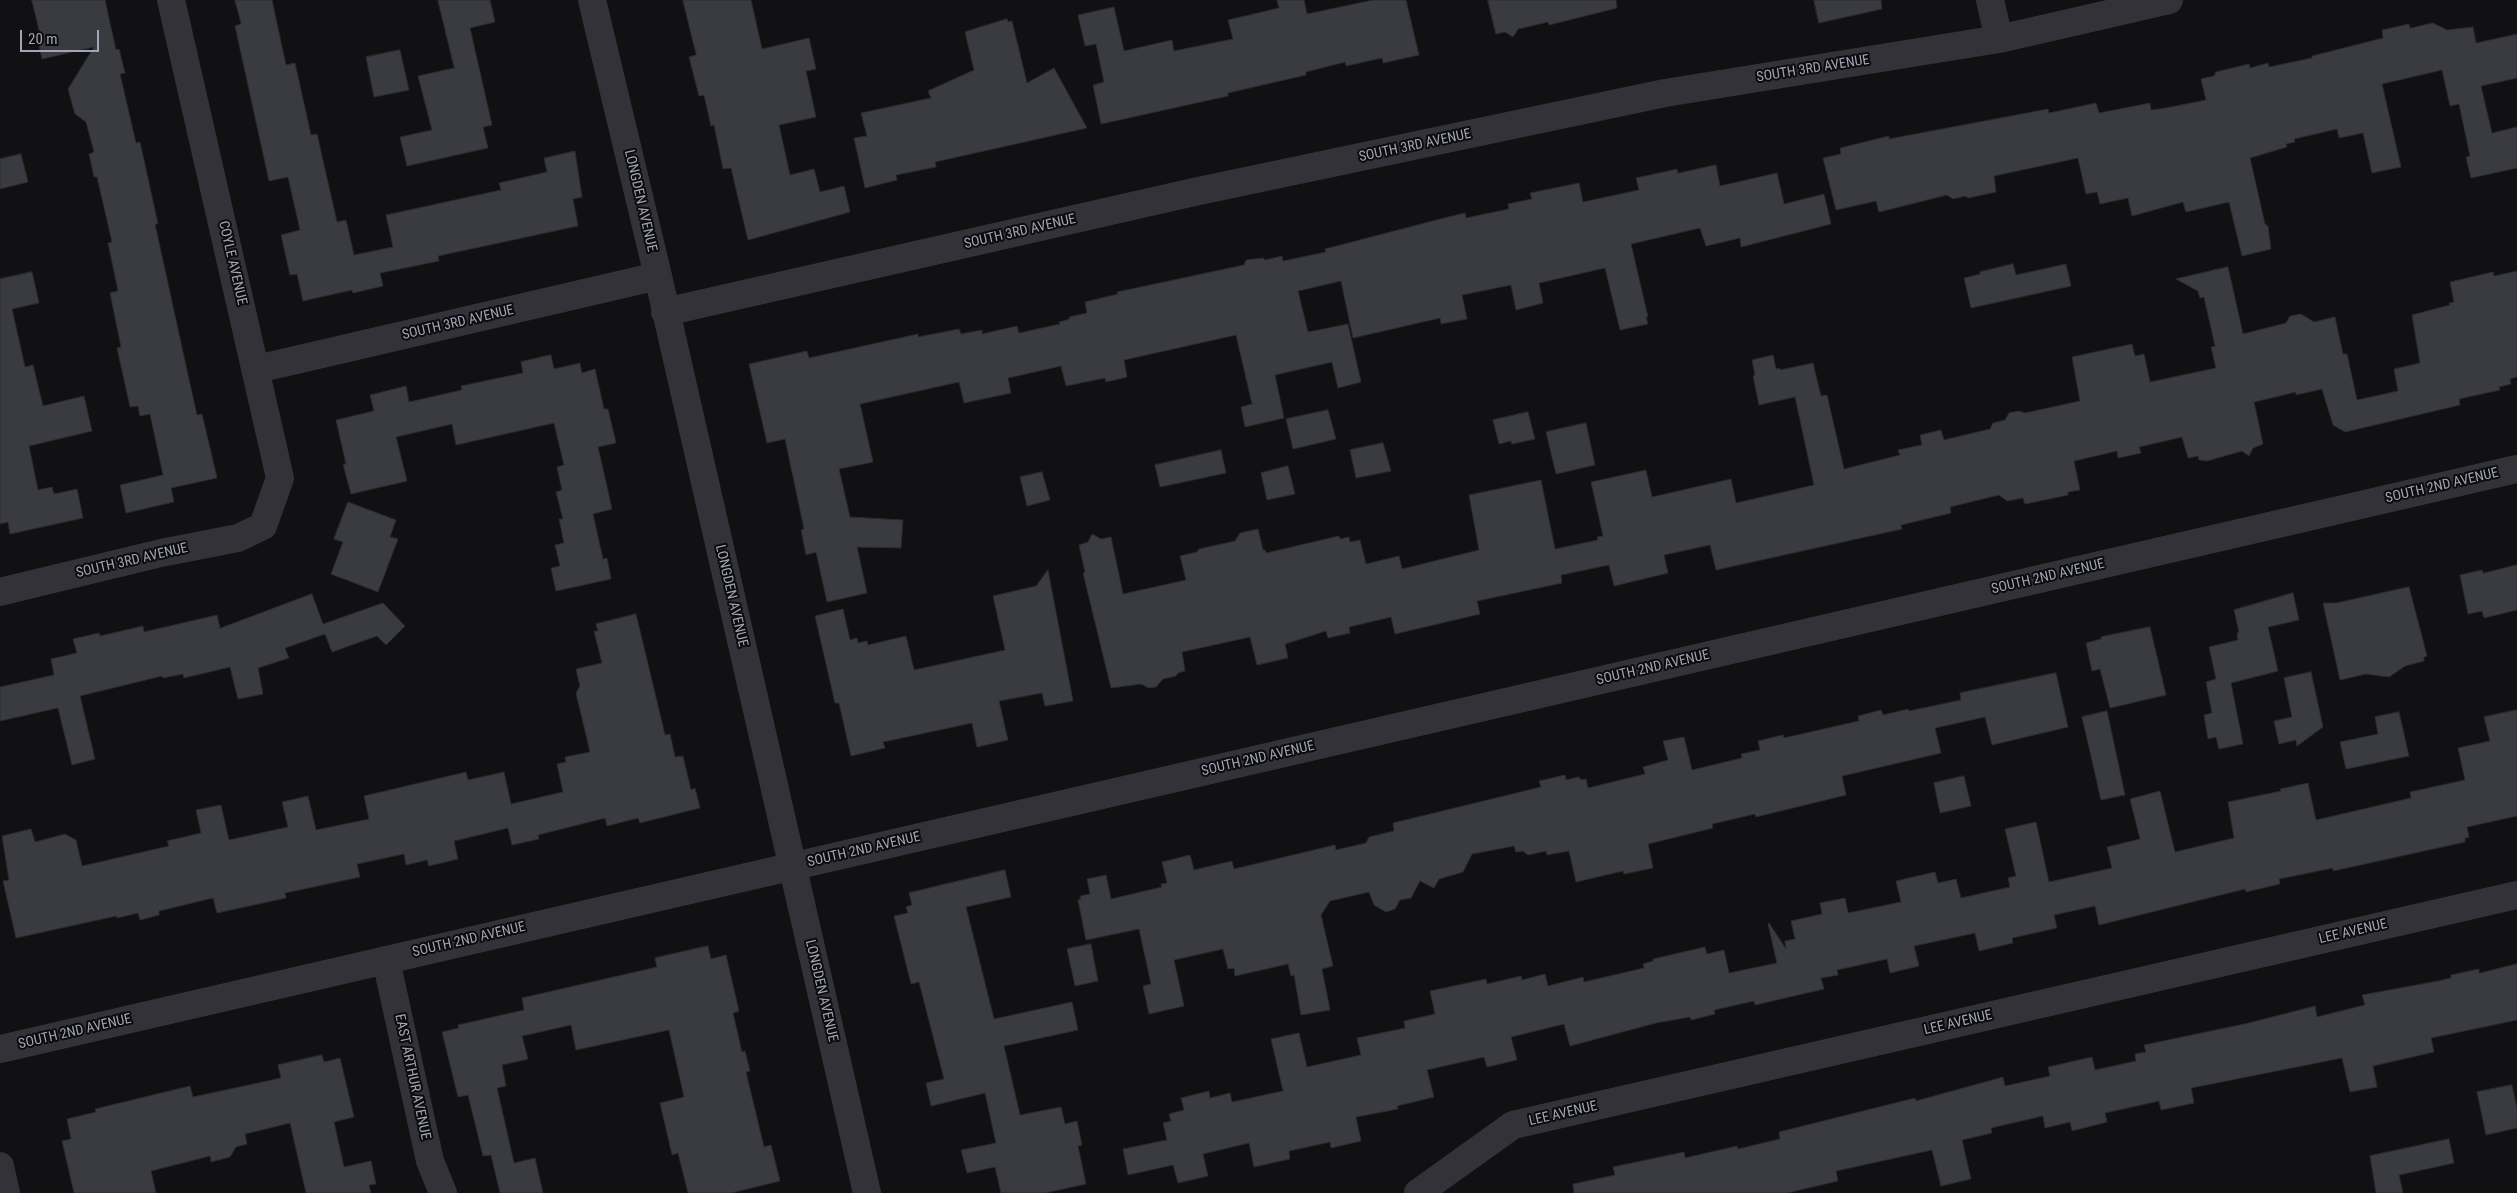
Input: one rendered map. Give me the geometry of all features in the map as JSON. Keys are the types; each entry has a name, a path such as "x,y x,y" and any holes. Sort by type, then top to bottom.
{"street":[{"name":"COYLE AVENUE","path":"171,0 257,369 280,478 263,526"},
{"name":"LONGDEN AVENUE","path":"592,0 658,276 866,1193"},
{"path":"1990,0 1998,39"},
{"name":"SOUTH 3RD AVENUE","path":"665,312 1194,192 1665,94 1998,39 2170,0"},
{"name":"SOUTH 3RD AVENUE","path":"257,369 658,276"},
{"name":"SOUTH 2ND AVENUE","path":"0,1049 2517,469"},
{"name":"SOUTH 3RD AVENUE","path":"0,592 161,553 238,538 263,526"},
{"name":"LEE AVENUE","path":"1418,1193 1513,1125 2517,895"},
{"name":"EAST ARTHUR AVENUE","path":"386,960 430,1161 443,1193"},
{"path":"0,1166 6,1193"}],"building":[{"path":"32,0 105,0 116,50 119,49 125,73 120,74 136,143 140,142 158,224 155,224 197,415 202,414 217,478 171,488 174,502 126,513 120,485 163,475 150,414 140,416 138,406 130,407 117,348 121,347 110,293 118,291 108,243 112,242 97,177 94,177 89,154 94,152 86,122 75,114 68,89 94,47 42,59 37,36 40,35"},
{"path":"235,0 272,0 286,65 295,63 311,135 317,134 337,222 346,220 354,255 393,247 386,215 501,190 499,183 547,172 544,158 575,151 582,197 573,199 578,226 438,256 439,261 380,273 383,286 353,293 352,290 303,301 297,274 290,275 281,235 300,230 288,177 269,181 235,26 241,24"},
{"path":"438,0 490,0 495,22 470,28 492,125 483,127 488,148 407,166 400,137 432,130 418,76 454,68"},
{"path":"683,0 751,0 762,49 809,38 816,69 806,71 816,117 779,125 790,175 814,169 820,192 844,186 850,212 748,240 731,168 723,169 714,125 711,126 704,95 699,96 689,57 696,55"},
{"path":"1277,0 1304,0 1307,14 1373,0 1406,0 1419,55 1383,63 1382,58 1346,66 1345,62 1306,72 1306,75 1228,93 1228,96 1101,124 1093,85 1104,82 1096,44 1085,46 1078,15 1114,7 1124,51 1172,40 1174,51 1233,39 1228,20 1279,8"},
{"path":"1488,0 1616,0 1617,8 1549,25 1548,22 1518,29 1513,37 1505,32 1496,34"},
{"path":"1814,0 1881,0 1882,9 1819,23"},
{"path":"1007,19 1008,22 1012,21 1027,83 1054,68 1087,128 935,162 936,167 896,175 897,180 865,188 854,138 867,136 861,113 931,98 928,91 974,70 965,32"},
{"path":"2433,23 2447,30 2473,27 2476,43 2517,34 2517,78 2481,86 2492,133 2517,127 2517,168 2471,178 2466,157 2470,156 2459,104 2450,106 2442,70 2382,84 2401,167 2372,173 2363,133 2339,138 2337,129 2294,139 2295,142 2286,144 2287,147 2250,158 2265,224 2268,226 2271,249 2242,256 2229,202 2186,212 2183,202 2132,216 2128,198 2100,204 2097,192 2086,194 2078,158 1994,176 1996,192 1953,199 1947,195 1879,212 1876,201 1836,210 1823,158 1841,154 1840,148 1889,136 1889,139 2048,109 2049,113 2096,103 2099,113 2150,103 2151,110 2206,100 2201,79 2214,76 2216,72 2249,64 2250,68 2268,63 2269,67 2312,58 2312,56 2383,38 2382,30 2409,24 2410,28"},
{"path":"400,50 409,90 374,97 366,57"},
{"path":"21,154 28,182 0,189 0,159"},
{"path":"1716,165 1720,186 1777,173 1784,204 1824,194 1831,224 1741,247 1740,238 1706,246 1700,228 1631,244 1648,324 1620,330 1605,268 1539,283 1543,303 1516,310 1511,285 1462,295 1467,319 1441,324 1440,318 1353,338 1341,281 1298,291 1308,332 1348,324 1361,382 1338,388 1332,362 1275,375 1284,418 1245,427 1241,407 1252,404 1236,335 1124,360 1127,377 1106,382 1105,378 1066,386 1061,366 1008,378 1011,393 964,403 959,382 860,404 873,462 839,469 850,517 903,520 901,548 857,547 867,593 827,602 816,552 806,555 801,530 804,529 785,439 767,443 749,364 807,351 809,358 918,334 918,337 959,329 961,334 982,330 982,334 1017,326 1019,333 1060,324 1059,322 1070,319 1069,317 1087,313 1085,302 1118,294 1117,292 1244,265 1246,260 1263,258 1265,260 1282,256 1283,261 1326,252 1325,249 1465,213 1466,218 1509,209 1508,204 1532,199 1530,193 1579,183 1583,202 1639,190 1636,178 1677,169 1678,173"},
{"path":"2013,264 2016,275 2066,264 2071,286 1971,308 1964,278"},
{"path":"2228,267 2243,334 2286,323 2290,316 2301,314 2314,322 2335,317 2343,354 2347,354 2357,400 2398,391 2394,369 2420,363 2412,315 2450,305 2449,303 2454,302 2450,282 2493,272 2494,276 2517,271 2517,377 2510,379 2511,384 2499,387 2500,390 2459,399 2460,405 2345,432 2333,425 2322,389 2296,395 2296,392 2254,402 2263,444 2253,448 2249,456 2242,451 2207,461 2199,460 2198,456 2188,458 2182,437 2139,447 2141,453 2118,458 2117,451 2074,461 2080,490 2068,492 2068,495 2025,504 2023,498 2007,501 1999,495 1950,507 1951,513 1901,525 1902,529 1716,570 1710,545 1664,555 1668,573 1614,586 1609,565 1561,575 1562,583 1477,601 1480,614 1395,634 1391,617 1349,627 1350,633 1328,638 1326,631 1285,644 1288,658 1257,665 1250,637 1182,652 1185,671 1178,673 1176,676 1163,679 1156,687 1149,688 1141,684 1111,688 1083,573 1085,572 1079,545 1088,542 1092,534 1101,539 1111,537 1123,594 1186,580 1180,556 1197,552 1199,549 1235,541 1240,533 1258,529 1263,550 1266,553 1339,536 1340,539 1349,537 1350,542 1360,540 1366,564 1399,556 1402,569 1479,550 1469,495 1541,480 1555,549 1598,540 1597,537 1603,536 1591,482 1646,470 1652,497 1731,479 1736,503 1814,485 1795,397 1759,405 1752,360 1773,355 1776,369 1780,368 1780,370 1813,363 1821,396 1827,395 1844,469 1900,455 1898,450 1922,445 1920,435 1941,430 1944,440 1990,429 1993,423 2005,420 2009,413 2019,411 2025,413 2080,401 2072,357 2132,344 2135,356 2144,354 2150,382 2216,368 2211,347 2215,346 2204,297 2200,298 2198,291 2176,279"},
{"path":"32,272 39,303 12,309 25,367 33,365 43,406 84,396 92,431 29,446 38,490 52,487 54,494 77,489 83,518 10,534 8,522 0,524 0,279"},
{"path":"551,355 554,369 580,363 582,373 595,369 604,409 608,409 616,443 598,447 612,509 593,514 603,559 607,558 611,579 556,591 551,568 560,566 555,545 564,543 559,519 563,519 556,492 562,490 557,467 564,465 554,423 456,445 452,424 396,437 407,481 351,494 343,464 346,464 336,420 374,411 370,395 406,386 409,402 462,390 461,386 523,373 521,362"},
{"path":"1328,410 1336,439 1293,449 1286,419"},
{"path":"1528,412 1535,439 1512,444 1511,441 1499,444 1493,420"},
{"path":"1586,423 1595,465 1556,474 1546,432"},
{"path":"1383,443 1391,471 1356,478 1350,450"},
{"path":"1221,450 1226,473 1160,487 1155,465"},
{"path":"1288,466 1295,494 1267,500 1261,473"},
{"path":"1042,472 1050,500 1027,506 1020,477"},
{"path":"348,502 396,520 390,537 398,539 378,592 331,574 343,542 334,539"},
{"path":"2517,565 2517,610 2484,618 2482,611 2468,614 2460,575 2482,570 2483,573"},
{"path":"1048,570 1073,701 1045,706 1042,693 999,701 1008,740 977,747 972,723 883,742 885,748 851,756 839,703 835,703 815,616 843,609 850,640 857,638 858,643 867,641 868,645 906,636 914,670 1005,650 993,596 1036,586"},
{"path":"2409,587 2427,656 2424,657 2424,661 2405,666 2389,677 2366,674 2340,680 2323,603 2336,603"},
{"path":"2293,593 2299,620 2268,627 2278,671 2231,683 2243,744 2219,749 2216,737 2208,739 2204,715 2212,713 2206,682 2216,679 2209,647 2238,640 2237,633 2239,632 2234,610"},
{"path":"312,594 323,624 383,603 405,626 386,645 377,636 332,652 325,634 285,648 289,658 258,668 263,694 238,699 230,667 184,678 183,674 163,678 162,676 80,696 95,759 72,765 58,708 0,721 0,687 54,675 51,659 77,653 73,639 99,633 100,636 143,626 144,632 217,615 220,628"},
{"path":"636,614 665,735 670,734 675,757 683,756 691,790 695,788 700,808 640,823 638,818 607,826 605,818 538,835 539,839 512,845 508,828 454,841 458,859 429,866 427,860 406,865 404,854 357,864 360,877 285,893 286,898 217,913 213,898 159,911 159,915 140,920 138,913 117,918 116,916 16,938 3,881 9,880 2,836 31,829 35,842 65,834 76,840 82,866 169,846 167,841 201,833 196,810 221,805 229,840 288,827 282,802 308,796 316,830 369,819 364,796 466,772 468,780 504,772 511,804 563,792 557,764 566,762 565,757 590,752 576,693 580,686 576,669 602,663 594,631 598,631 596,624"},
{"path":"2150,627 2166,695 2110,708 2100,669 2092,671 2086,643 2101,639 2101,637"},
{"path":"2311,672 2323,727 2297,746 2296,740 2279,744 2274,721 2292,717 2284,678"},
{"path":"2056,673 2068,727 1992,745 1985,717 1935,728 1941,753 1842,776 1846,795 1756,817 1755,814 1712,824 1713,828 1648,844 1653,868 1624,874 1623,871 1576,882 1569,851 1547,855 1546,851 1528,855 1523,851 1516,852 1514,846 1472,854 1463,872 1439,879 1434,888 1420,881 1411,898 1400,900 1395,909 1386,912 1374,905 1369,892 1330,901 1321,915 1333,966 1322,969 1330,1010 1301,1015 1294,975 1291,976 1288,964 1235,976 1234,968 1228,969 1223,949 1174,960 1184,1006 1149,1014 1143,986 1151,984 1139,929 1086,940 1078,900 1081,899 1080,896 1090,894 1087,879 1106,875 1111,899 1162,887 1161,884 1167,883 1162,862 1190,855 1194,870 1232,861 1234,869 1335,845 1336,850 1366,843 1369,837 1394,831 1393,823 1541,787 1539,781 1565,775 1566,780 1579,777 1581,780 1586,779 1588,788 1645,774 1643,767 1668,760 1663,741 1684,737 1692,770 1742,758 1741,754 1760,750 1758,741 1783,735 1784,738 1859,721 1858,716 1881,710 1883,715 1961,700 1960,693"},
{"path":"2517,710 2517,816 2467,827 2469,837 2465,838 2465,842 2333,871 2333,868 2279,879 2280,884 2246,892 2245,889 2099,925 2095,906 2054,915 2057,928 2012,938 2013,943 1979,951 1975,933 1914,946 1919,966 1890,973 1887,959 1837,970 1838,975 1821,978 1824,989 1755,1005 1754,1001 1714,1010 1715,1014 1691,1020 1690,1017 1656,1023 1570,1046 1564,1024 1511,1037 1517,1060 1487,1067 1484,1057 1427,1070 1434,1097 1397,1106 1398,1109 1356,1117 1361,1141 1331,1148 1330,1142 1289,1151 1290,1159 1254,1167 1249,1143 1203,1154 1208,1176 1178,1183 1173,1165 1128,1175 1123,1149 1167,1140 1163,1123 1171,1121 1169,1114 1184,1110 1181,1098 1209,1091 1210,1098 1230,1093 1232,1102 1283,1091 1271,1039 1299,1033 1307,1067 1361,1055 1357,1038 1405,1028 1404,1021 1435,1014 1430,991 1486,979 1487,984 1521,976 1522,980 1545,974 1548,986 1583,977 1584,982 1644,968 1643,964 1653,961 1653,959 1705,947 1707,954 1724,950 1729,973 1777,963 1768,924 1786,949 1785,941 1795,939 1791,921 1822,914 1820,903 1845,898 1848,913 1901,902 1896,881 1935,872 1938,883 1956,879 1961,898 2010,887 2008,878 2016,876 2005,829 2036,822 2049,882 2112,868 2107,847 2140,839 2130,799 2160,791 2175,852 2234,838 2228,802 2281,791 2280,789 2308,783 2316,820 2411,798 2410,792 2465,780 2458,748 2490,741 2484,717"},
{"path":"2107,711 2125,795 2101,800 2082,717"},
{"path":"2399,712 2409,756 2346,769 2340,742 2378,734 2375,717"},
{"path":"1964,776 1971,806 1940,813 1934,783"},
{"path":"1005,870 1011,897 966,907 994,1019 1072,1002 1078,1030 1004,1046 1020,1115 1061,1107 1065,1124 1077,1121 1082,1145 1078,1146 1086,1184 1045,1193 1001,1193 995,1167 967,1173 961,1150 996,1143 985,1093 931,1106 926,1083 944,1079 919,982 911,984 894,916 908,913 906,907 912,905 909,893"},
{"path":"1091,944 1098,981 1075,986 1067,949"},
{"path":"708,946 711,959 726,955 739,1011 733,1013 742,1052 745,1051 750,1071 746,1072 764,1147 771,1145 780,1181 731,1193 688,1193 678,1153 672,1155 660,1103 684,1097 669,1030 576,1050 571,1025 522,1036 528,1059 502,1065 506,1086 497,1088 514,1163 535,1158 543,1193 500,1193 491,1155 483,1156 468,1095 458,1097 442,1032 459,1028 458,1025 524,1010 522,998 657,967 655,958"},
{"path":"2517,964 2517,1020 2431,1038 2434,1052 2373,1066 2377,1087 2350,1092 2342,1058 2191,1088 2194,1103 2161,1110 2159,1101 2105,1113 2107,1122 2072,1131 2070,1122 2045,1128 2043,1116 1991,1128 1992,1133 1962,1140 1971,1179 1941,1186 1932,1150 1836,1171 1838,1181 1787,1193 1574,1193 1573,1184 1615,1175 1613,1167 1684,1152 1685,1158 1737,1146 1738,1149 1780,1139 1779,1132 1915,1098 1916,1101 2003,1077 2005,1086 2050,1076 2048,1067 2092,1057 2095,1070 2136,1061 2135,1054 2146,1052 2144,1045 2249,1023 2315,1006 2317,1017 2365,1005 2362,995 2438,981 2451,978 2451,975 2479,969 2479,973"},
{"path":"322,1055 324,1062 340,1058 354,1117 334,1122 344,1167 371,1161 376,1184 369,1185 371,1193 306,1193 290,1123 245,1134 247,1144 236,1147 230,1157 211,1162 210,1156 151,1171 156,1193 74,1193 62,1141 71,1139 67,1119 96,1112 95,1109 190,1086 193,1097 281,1078 278,1065"},
{"path":"2512,1085 2517,1108 2517,1128 2486,1135 2477,1092"},
{"path":"2449,1139 2454,1163 2399,1175 2403,1193 2376,1193 2370,1156"}]}
